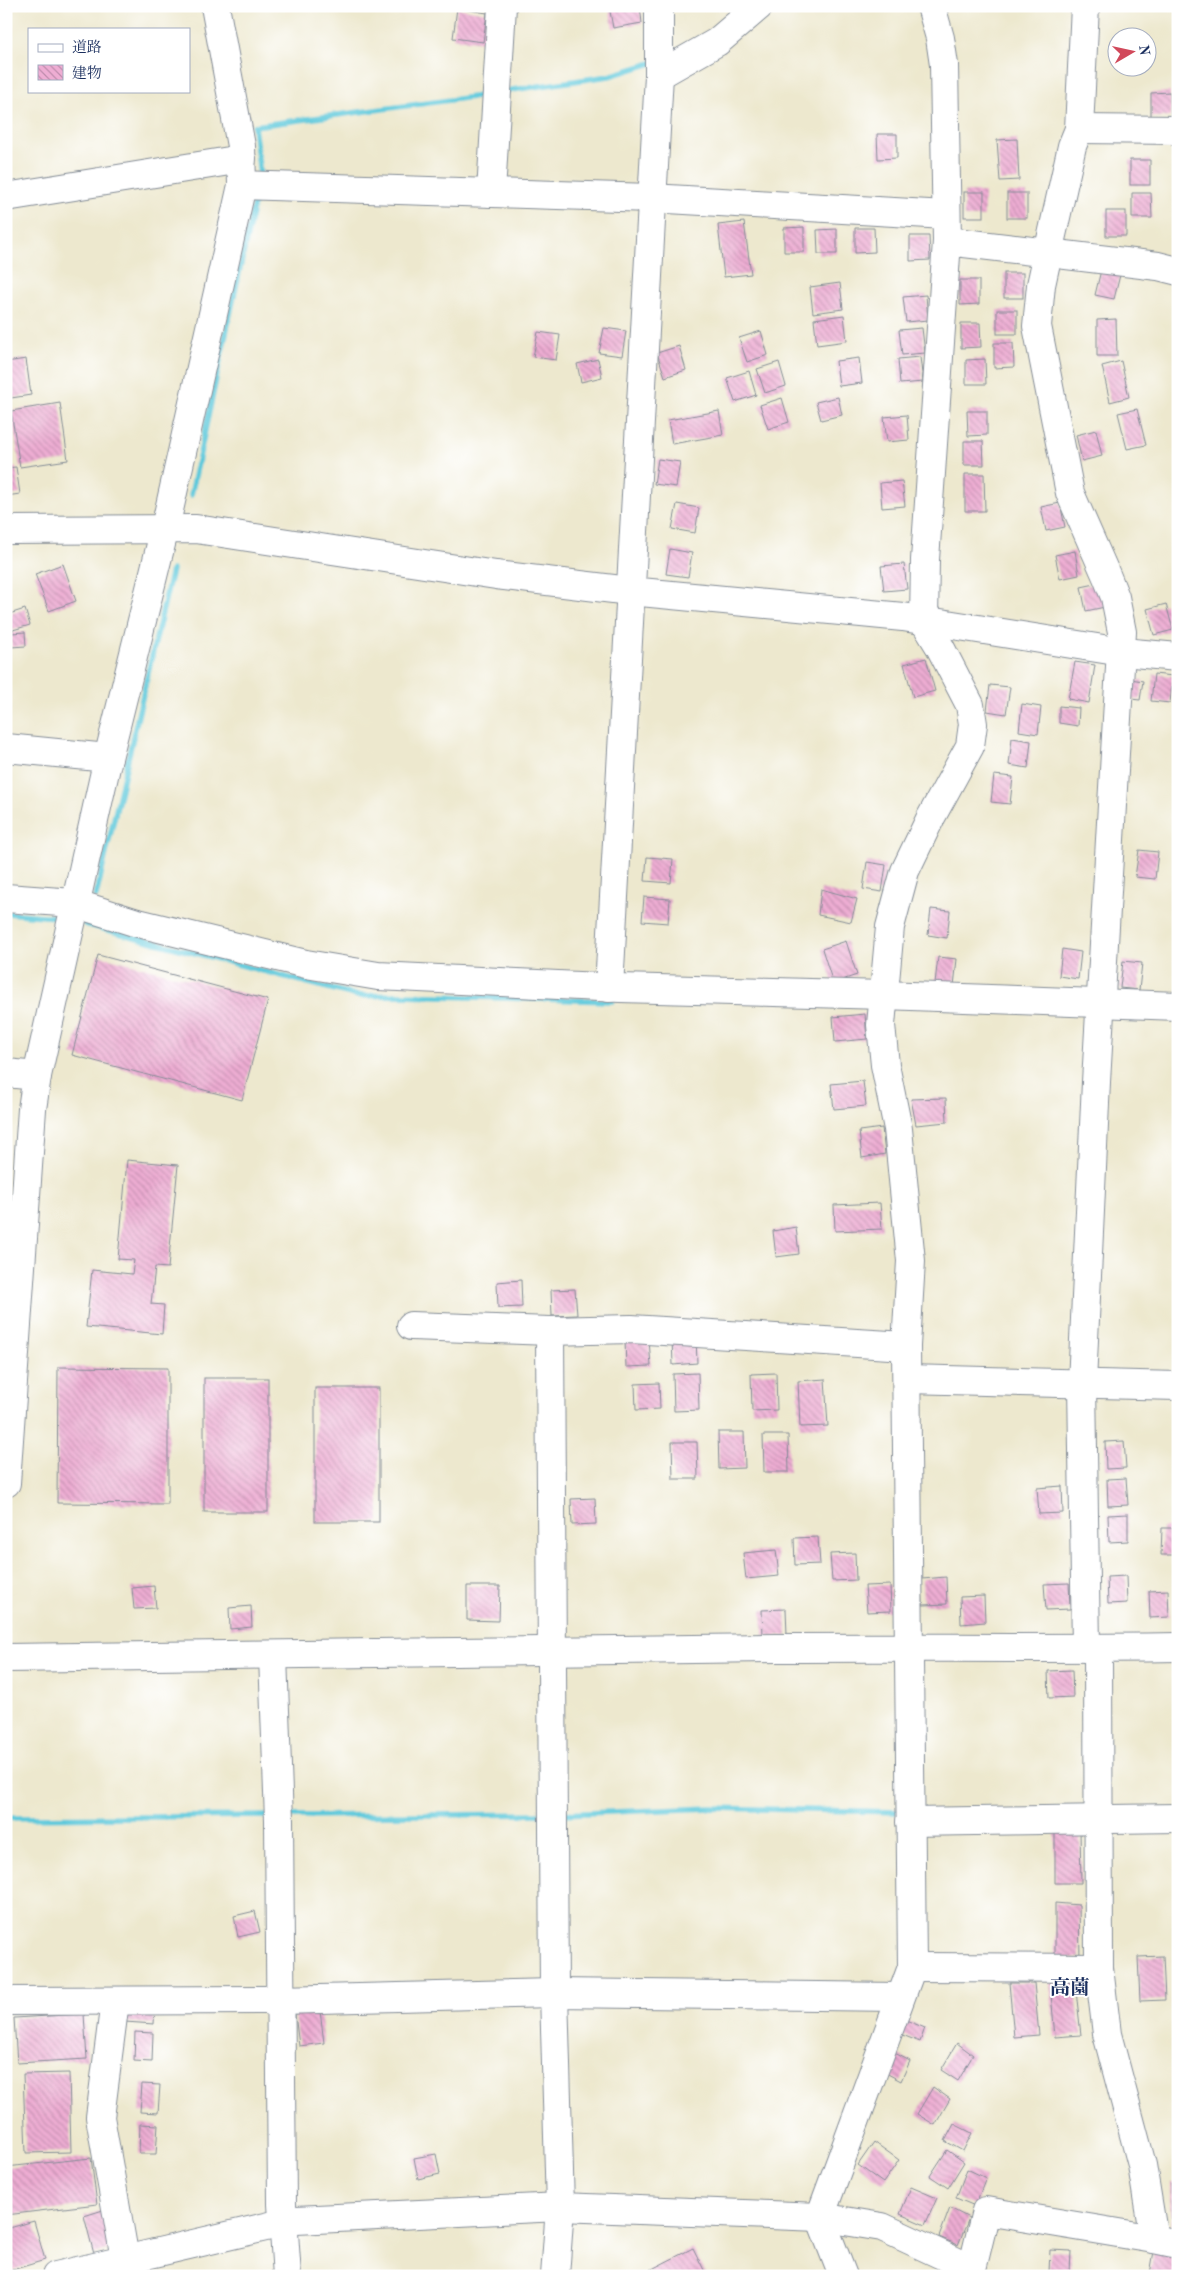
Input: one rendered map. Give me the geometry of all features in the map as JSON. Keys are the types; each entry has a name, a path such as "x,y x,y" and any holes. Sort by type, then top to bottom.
{"street":[{"path":"6,1483 12,1326 36,1076 108,758 166,528 242,172 235,110 215,6"},
{"path":"492,193 502,6"},
{"path":"610,988 659,66 659,6"},
{"path":"659,66 716,42 759,6"},
{"path":"843,2276 820,2217 912,1967 906,1346 910,1262 898,1130 885,1065 881,1025 890,927 905,871 930,819 970,746 973,724 970,706 945,655 924,621 925,560 947,242 944,65 940,38 930,6"},
{"path":"56,2276 126,2267 283,2222 560,2207 820,2217 882,2227 972,2269 986,2210 1166,2242 1142,2165 1107,2034 1099,1968 1099,1814 1082,1383 1096,1082 1122,632 1115,597 1070,493 1037,326 1041,285 1072,146 1079,129 1085,6"},
{"path":"1079,129 1178,130"},
{"path":"6,197 242,172 492,193 651,198 946,215"},
{"path":"947,242 1158,266 1178,271"},
{"path":"6,530 196,529 496,575 630,591 924,621 1122,652 1178,657"},
{"path":"6,748 108,758"},
{"path":"6,898 74,903 134,922 306,964 378,976 610,988 884,995 1178,1006"},
{"path":"6,1073 36,1076"},
{"path":"411,1326 550,1331 630,1329 906,1346"},
{"path":"550,1331 554,1993 560,2207 555,2276"},
{"path":"907,1379 1178,1386"},
{"path":"6,1658 779,1648 1178,1647"},
{"path":"273,1656 279,1815 283,2222 287,2276"},
{"path":"910,1816 1099,1814 1178,1818"},
{"path":"912,1967 1099,1968"},
{"path":"6,2001 280,2000 554,1993 900,1997"},
{"path":"115,2001 100,2118 126,2267"}],"building":[{"path":"609,6 640,6 642,23 613,28"},
{"path":"457,8 487,13 483,42 453,38"},
{"path":"1170,92 1171,117 1151,117 1151,93"},
{"path":"877,134 897,134 897,158 878,159"},
{"path":"1017,139 1019,180 1000,181 997,140"},
{"path":"1130,160 1150,160 1150,185 1130,185"},
{"path":"964,192 984,192 984,217 964,217"},
{"path":"1007,193 1027,193 1027,218 1007,218"},
{"path":"1132,193 1151,193 1152,218 1132,218"},
{"path":"1106,211 1126,211 1126,236 1106,236"},
{"path":"744,222 751,274 724,277 718,225"},
{"path":"804,227 804,252 784,252 784,228"},
{"path":"855,228 874,228 875,252 855,253"},
{"path":"837,229 837,254 818,254 817,230"},
{"path":"910,236 929,236 930,260 910,261"},
{"path":"1101,270 1120,275 1114,299 1095,295"},
{"path":"1004,273 1023,273 1023,298 1004,298"},
{"path":"960,280 979,280 979,304 960,305"},
{"path":"840,283 843,309 813,313 810,287"},
{"path":"926,295 928,320 906,322 903,297"},
{"path":"997,310 1017,310 1017,334 997,334"},
{"path":"844,315 847,341 817,345 814,319"},
{"path":"1116,319 1117,356 1097,356 1097,320"},
{"path":"961,323 980,323 981,347 961,348"},
{"path":"604,328 626,331 622,356 599,353"},
{"path":"922,328 925,353 902,355 899,330"},
{"path":"761,331 768,355 747,362 739,338"},
{"path":"538,332 560,335 556,360 533,357"},
{"path":"994,343 1013,343 1014,367 994,368"},
{"path":"679,346 686,370 665,377 657,353"},
{"path":"920,357 923,382 900,384 898,359"},
{"path":"859,358 862,383 839,386 836,361"},
{"path":"26,359 31,395 11,398 6,362"},
{"path":"598,359 602,377 581,382 577,364"},
{"path":"985,359 986,384 966,384 966,360"},
{"path":"1121,361 1129,397 1110,402 1102,366"},
{"path":"779,362 786,386 765,393 757,369"},
{"path":"749,371 756,395 735,402 727,378"},
{"path":"838,397 842,415 821,420 816,402"},
{"path":"782,398 789,422 768,429 760,405"},
{"path":"60,403 68,460 20,467 11,411"},
{"path":"1137,409 1146,445 1127,449 1118,413"},
{"path":"719,411 723,435 672,444 668,420"},
{"path":"967,411 987,411 987,435 968,436"},
{"path":"907,415 909,440 887,442 884,417"},
{"path":"1096,430 1102,456 1082,461 1076,435"},
{"path":"964,441 983,441 984,465 964,465"},
{"path":"658,459 680,462 676,487 654,484"},
{"path":"16,467 20,494 6,496 6,468"},
{"path":"965,474 984,474 985,511 965,511"},
{"path":"902,481 905,506 882,508 880,483"},
{"path":"1060,503 1065,527 1046,531 1041,507"},
{"path":"677,504 699,508 695,533 672,529"},
{"path":"670,549 692,553 688,577 666,574"},
{"path":"1075,551 1079,575 1060,579 1055,555"},
{"path":"63,564 76,601 49,611 35,574"},
{"path":"904,564 907,589 884,591 881,566"},
{"path":"1100,583 1105,607 1086,611 1081,587"},
{"path":"1166,604 1173,630 1154,635 1147,609"},
{"path":"25,609 30,625 6,632 6,615"},
{"path":"25,632 26,646 11,647 11,633"},
{"path":"926,658 935,691 913,697 904,664"},
{"path":"1075,662 1095,665 1089,703 1068,699"},
{"path":"1154,674 1173,676 1170,703 1151,701"},
{"path":"1124,678 1143,681 1140,700 1121,698"},
{"path":"990,685 1010,687 1006,714 987,711"},
{"path":"1022,704 1041,707 1038,734 1019,731"},
{"path":"1059,706 1079,708 1078,726 1059,723"},
{"path":"1012,738 1031,741 1028,768 1009,765"},
{"path":"994,775 1013,777 1010,804 991,802"},
{"path":"1139,850 1158,852 1155,879 1135,877"},
{"path":"647,857 673,859 671,883 645,881"},
{"path":"867,862 886,865 882,892 863,889"},
{"path":"821,889 857,899 851,922 818,915"},
{"path":"644,897 670,899 668,923 642,921"},
{"path":"931,909 950,911 947,938 928,935"},
{"path":"846,941 857,975 833,983 822,949"},
{"path":"1062,949 1081,952 1078,979 1059,976"},
{"path":"98,955 268,1000 242,1100 72,1055"},
{"path":"938,957 957,959 954,986 935,983"},
{"path":"1123,961 1142,963 1139,990 1120,988"},
{"path":"865,1014 867,1039 835,1042 833,1017"},
{"path":"863,1081 866,1106 834,1109 831,1084"},
{"path":"946,1098 947,1122 916,1125 911,1099"},
{"path":"882,1128 885,1154 862,1158 859,1131"},
{"path":"127,1160 178,1165 168,1268 155,1267 151,1304 164,1305 162,1334 86,1327 92,1270 132,1274 134,1260 118,1259"},
{"path":"880,1203 882,1229 835,1231 834,1205"},
{"path":"796,1227 799,1254 776,1257 773,1231"},
{"path":"521,1280 522,1307 498,1308 497,1282"},
{"path":"575,1289 577,1315 552,1316 551,1290"},
{"path":"696,1337 697,1363 673,1365 672,1338"},
{"path":"649,1340 651,1366 626,1367 625,1341"},
{"path":"58,1367 168,1368 168,1504 57,1503"},
{"path":"698,1373 699,1410 674,1411 673,1374"},
{"path":"776,1373 777,1410 752,1411 751,1374"},
{"path":"204,1378 268,1378 268,1512 204,1512"},
{"path":"825,1379 828,1426 800,1427 798,1381"},
{"path":"659,1383 660,1409 636,1410 635,1384"},
{"path":"315,1388 379,1388 379,1522 315,1522"},
{"path":"718,1432 744,1432 745,1468 719,1469"},
{"path":"763,1435 788,1435 789,1472 764,1472"},
{"path":"1124,1441 1126,1468 1106,1469 1105,1442"},
{"path":"672,1442 697,1442 698,1479 673,1479"},
{"path":"1126,1478 1128,1505 1108,1506 1107,1479"},
{"path":"1062,1486 1063,1513 1039,1514 1037,1488"},
{"path":"595,1498 596,1524 572,1525 571,1499"},
{"path":"1128,1514 1128,1541 1109,1542 1108,1515"},
{"path":"1162,1528 1178,1528 1178,1555 1161,1555"},
{"path":"818,1537 820,1564 795,1565 794,1538"},
{"path":"776,1550 779,1576 746,1579 743,1553"},
{"path":"855,1553 856,1580 832,1581 830,1554"},
{"path":"1126,1576 1127,1603 1108,1604 1107,1577"},
{"path":"946,1577 947,1604 923,1605 922,1579"},
{"path":"1069,1583 1070,1609 1046,1610 1044,1584"},
{"path":"890,1585 891,1611 867,1612 865,1586"},
{"path":"154,1586 156,1608 134,1609 132,1588"},
{"path":"467,1586 500,1586 499,1621 467,1620"},
{"path":"1168,1590 1169,1617 1150,1618 1149,1591"},
{"path":"984,1596 985,1622 961,1624 960,1597"},
{"path":"251,1606 252,1627 230,1629 229,1608"},
{"path":"786,1609 787,1635 763,1636 762,1610"},
{"path":"1072,1670 1073,1697 1049,1698 1048,1671"},
{"path":"1055,1828 1080,1830 1081,1883 1055,1883"},
{"path":"1055,1903 1079,1905 1080,1958 1055,1958"},
{"path":"255,1911 260,1932 238,1937 234,1916"},
{"path":"1163,1956 1165,2000 1140,2001 1138,1957"},
{"path":"1075,1982 1081,2035 1055,2037 1050,1983"},
{"path":"1009,1983 1034,1983 1039,2035 1014,2037"},
{"path":"126,2004 155,2006 154,2024 125,2022"},
{"path":"320,2011 324,2043 299,2046 295,2014"},
{"path":"84,2014 87,2059 17,2063 14,2018"},
{"path":"906,2020 925,2028 920,2042 900,2034"},
{"path":"135,2032 153,2033 152,2062 134,2061"},
{"path":"957,2043 973,2055 958,2081 941,2070"},
{"path":"891,2051 910,2061 901,2081 882,2071"},
{"path":"69,2073 71,2152 26,2153 23,2074"},
{"path":"142,2084 160,2085 158,2113 140,2112"},
{"path":"933,2087 950,2099 935,2125 917,2114"},
{"path":"140,2124 158,2125 156,2154 139,2154"},
{"path":"954,2124 972,2133 963,2151 945,2141"},
{"path":"874,2142 899,2160 883,2183 858,2165"},
{"path":"947,2150 964,2162 948,2188 930,2176"},
{"path":"436,2154 440,2174 418,2179 414,2158"},
{"path":"91,2158 97,2204 6,2215 6,2167"},
{"path":"967,2169 986,2178 975,2206 956,2198"},
{"path":"1171,2183 1178,2183 1178,2227 1172,2227"},
{"path":"911,2187 937,2198 925,2225 900,2214"},
{"path":"950,2208 969,2218 958,2245 939,2237"},
{"path":"103,2210 114,2248 94,2254 84,2216"},
{"path":"34,2221 45,2260 9,2271 6,2263 6,2229"},
{"path":"693,2248 707,2276 653,2276 650,2270"},
{"path":"1050,2250 1071,2251 1070,2273 1049,2272"},
{"path":"1154,2251 1178,2255 1178,2276 1150,2274"}],"waterway":[{"path":"505,91 609,76 652,63"},
{"path":"260,175 254,126 488,95"},
{"path":"191,495 256,194"},
{"path":"96,896 172,570"},
{"path":"6,913 57,917"},
{"path":"85,924 358,996 401,995 612,1001"},
{"path":"664,1003 695,1004"},
{"path":"560,1814 712,1808 903,1812"},
{"path":"285,1816 546,1814"},
{"path":"6,1818 271,1816"}],"district":[{"name":"高薗","path":"1070,1987"}]}
